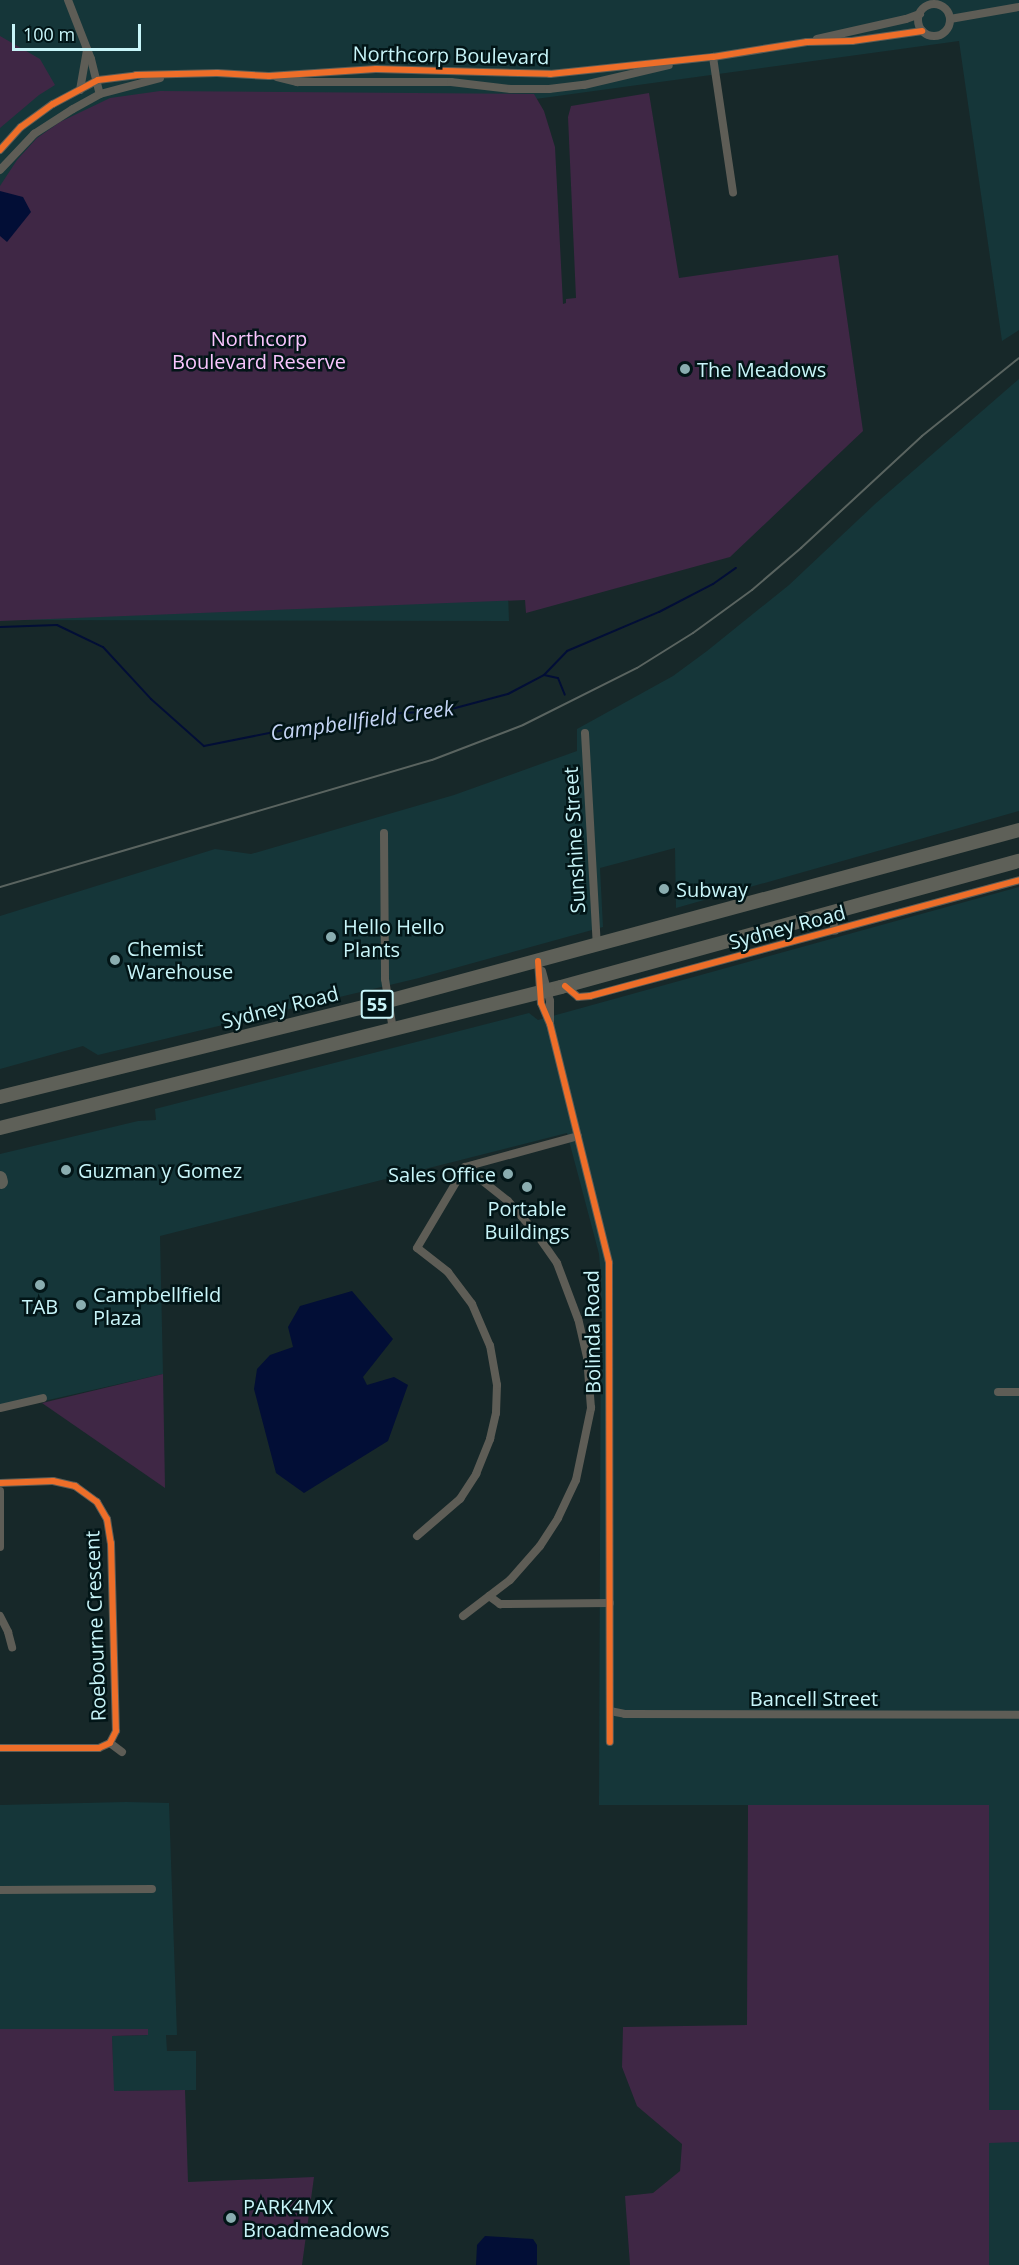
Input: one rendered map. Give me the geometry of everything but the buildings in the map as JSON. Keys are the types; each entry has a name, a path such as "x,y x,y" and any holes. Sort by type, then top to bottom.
{"highway":[{"name":"Sydney Road","path":"0,1097 388,1001 1019,830"},
{"name":"Sydney Road","path":"0,1128 565,986 1019,861"}],"street":[{"path":"68,0 98,80 100,94"},
{"name":"Northcorp Boulevard","path":"0,150 21,127 53,104 98,80 136,75 217,73 269,76 376,69 550,74 713,57 807,42 906,19 922,7 931,4 940,3 950,19 947,28 940,35 930,36 922,31 852,41 807,42"},
{"path":"922,7 918,22 922,31"},
{"path":"950,19 1019,7"},
{"path":"80,90 87,49"},
{"path":"713,57 733,193"},
{"name":"Northcorp Boulevard","path":"269,76 297,82 451,82 512,89 562,88 624,76 689,59"},
{"name":"Northcorp Boulevard","path":"550,74 556,77 562,88"},
{"name":"Northcorp Boulevard","path":"0,170 17,150 50,122 100,94 167,76"},
{"name":"Sunshine Street","path":"585,733 597,945"},
{"path":"384,833 385,979 393,1030"},
{"name":"Sydney Road","path":"565,986 578,997 590,996 1019,880"},
{"path":"831,913 835,931"},
{"name":"Bolinda Road","path":"538,961 550,1024 609,1263 610,1742"},
{"path":"417,1536 460,1499 476,1474 490,1439 496,1413 497,1385 490,1346 472,1304 448,1272 417,1248 465,1167 578,1137"},
{"path":"463,1616 510,1580 540,1546 558,1518 576,1480 591,1408 587,1357 577,1312 556,1263 536,1233 508,1201 465,1167"},
{"path":"998,1392 1019,1392"},
{"path":"0,1408 43,1398"},
{"name":"Roebourne Crescent","path":"0,1483 53,1481 75,1486 97,1502 107,1520 111,1543 116,1731 110,1743 99,1748 0,1748"},
{"path":"0,1491 0,1547"},
{"path":"489,1596 500,1604 610,1603"},
{"path":"0,1616 12,1647"},
{"name":"Bancell Street","path":"610,1711 625,1714 1019,1715"},
{"name":"Roebourne Crescent","path":"110,1743 122,1752"},
{"path":"0,1890 152,1889"}],"shaded area":[{"name":"Northcorp Boulevard Reserve","path":"0,0 1019,0 1019,330 1002,341 959,41 491,105 509,621 0,620"},
{"path":"1019,379 1019,811 676,908 675,848 600,868 603,927 419,978 98,1055 83,1046 0,1069 0,916 215,849 251,854 454,795 577,751 577,729 673,676 707,651 789,585 875,504"},
{"path":"1019,887 1019,2110 989,2111 989,1805 599,1805 601,1276 599,1254 567,1133 160,1236 163,1374 0,1411 0,1154 138,1121 156,1120 155,1109 529,1013 538,1020"},
{"path":"169,1803 177,2035 166,2035 167,2051 196,2051 196,2090 113,2091 112,2036 148,2035 148,2029 0,2029 0,1805"},
{"path":"989,2142 1019,2142 1019,2265 989,2265"}],"green space":[{"path":"0,36 40,59 55,85 39,95 0,128"},
{"name":"Northcorp Boulevard Reserve","path":"160,91 534,94 544,111 555,147 563,304 566,303 566,299 576,298 568,117 571,106 649,93 679,278 838,255 863,431 730,557 526,613 525,600 0,621 0,186 17,160 37,138 60,122 110,98"},
{"path":"163,1374 165,1488 42,1403"},
{"path":"748,1805 989,1805 989,2110 1019,2110 1019,2142 989,2143 989,2265 630,2265 625,2196 653,2193 680,2171 682,2144 637,2106 622,2067 623,2027 747,2025"},
{"path":"0,2029 148,2029 148,2035 112,2036 114,2091 185,2090 188,2182 314,2177 302,2265 0,2265"}],"water":[{"path":"0,191 23,197 31,212 7,242 0,236"},
{"path":"352,1291 393,1339 363,1377 367,1385 394,1377 408,1385 388,1441 304,1493 276,1473 254,1389 257,1369 270,1355 293,1347 288,1327 300,1306"},
{"path":"485,2236 533,2239 537,2245 537,2265 476,2265 477,2245"}],"waterway":[{"name":"Campbellfield Creek","path":"0,627 57,625 103,647 151,699 204,746 289,729 402,713 444,711 508,694 544,675 567,651 659,612 713,584 736,568"},
{"path":"544,675 558,678 565,695"}],"railway":[{"path":"0,887 432,760 523,725 637,668 693,633 752,590 922,436 1019,358"}],"cycle path":[{"path":"0,150 21,127 53,104 98,80 136,75 217,73 269,76 376,69 550,74 713,57 807,42 852,41 922,31"},
{"path":"565,986 578,997 590,996 1019,880"},
{"path":"538,961 541,1003 550,1024 609,1263 610,1742"},
{"path":"0,1483 53,1481 75,1486 97,1502 107,1519 111,1543 116,1731 110,1743 99,1748 0,1748"}],"place":[{"name":"The Meadows","path":"685,369"},
{"name":"Subway","path":"664,889"},
{"name":"Hello Hello Plants","path":"331,937"},
{"name":"Chemist Warehouse","path":"115,960"},
{"name":"Guzman y Gomez","path":"66,1170"},
{"name":"Sales Office","path":"508,1174"},
{"name":"Portable Buildings","path":"527,1187"},
{"name":"TAB","path":"40,1285"},
{"name":"Campbellfield Plaza","path":"81,1305"},
{"name":"PARK4MX Broadmeadows","path":"231,2218"}]}
